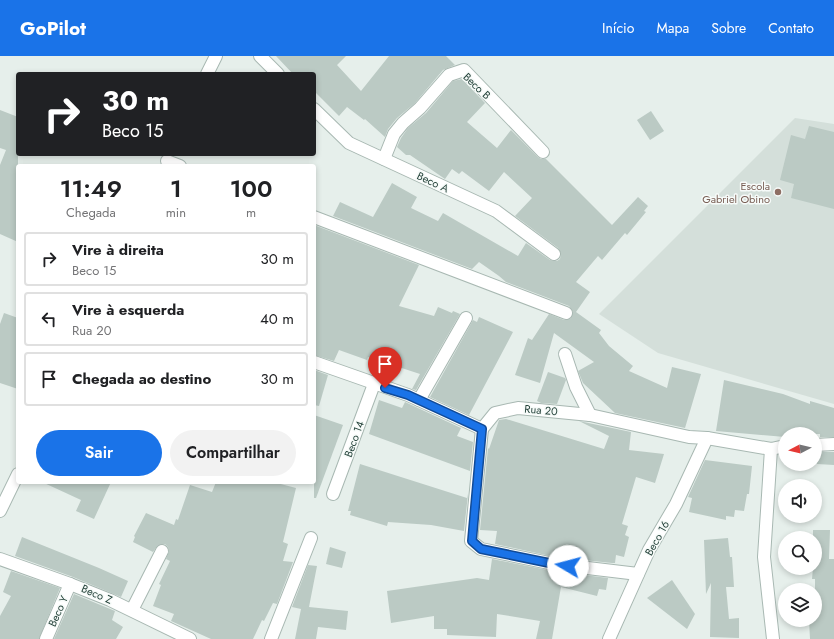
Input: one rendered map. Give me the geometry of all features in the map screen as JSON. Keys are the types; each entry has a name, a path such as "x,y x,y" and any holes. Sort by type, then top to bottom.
{"street":[{"path":"208,72 216,56"},
{"path":"260,56 276,72"},
{"name":"Beco B","path":"384,159 394,134 403,123 420,108 449,75 464,70 543,152"},
{"name":"Beco A","path":"316,111 350,143 496,211 554,254"},
{"path":"316,218 566,313"},
{"path":"419,400 466,318"},
{"path":"565,354 576,387 590,415"},
{"path":"316,363 419,400 482,429 472,541 481,549 554,564 638,574"},
{"name":"Beco 14","path":"333,494 374,384"},
{"name":"Rua 20","path":"482,429 495,413 518,408 590,415 689,436 771,449 778,448"},
{"name":"Beco 16","path":"609,639 649,550 676,504 707,438"},
{"path":"822,445 834,444"},
{"path":"771,449 764,557 774,639"},
{"path":"0,511 16,478"},
{"path":"271,639 311,538"},
{"path":"132,610 162,551"},
{"name":"Beco Z","path":"0,558 110,600 190,639"},
{"name":"Beco Y","path":"46,639 70,584"}],"shaded area":[{"name":"Escola Gabriel Obino","path":"795,118 834,124 834,404 658,353 599,314"}],"building":[{"path":"276,56 346,56 337,65 361,91 389,56 446,56 455,65 443,70 415,103 397,118 388,129 385,137 365,119 364,120 347,107 339,116 316,93 316,72 291,72"},
{"path":"462,79 485,103 467,122 497,148 511,130 538,157 541,159 546,159 612,225 638,197 648,206 644,211 646,212 627,235 625,233 602,260 598,256 576,282 590,292 576,312 601,330 599,333 609,346 633,366 629,371 667,388 672,367 701,374 685,428 615,413 583,383 578,371 594,362 554,333 540,383 515,375 528,338 532,340 549,314 564,320 570,319 573,312 569,306 506,282 479,262 472,269 333,216 340,202 373,217 392,183 417,197 411,208 438,221 443,213 518,256 526,243 550,260 557,261 560,259 561,254 558,248 515,216 532,198 504,172 489,191 462,171 459,174 452,169 445,179 410,155 406,155 397,147 408,128 426,113 453,81"},
{"path":"0,110 16,116 16,156 18,156 18,164 16,164 16,241 0,234 0,165 6,150 0,148"},
{"path":"651,111 664,131 650,140 637,120"},
{"path":"809,126 834,132 834,209 791,198 794,184 780,180 791,135 805,139"},
{"path":"316,226 419,265 399,306 434,316 438,307 452,313 453,311 460,314 416,390 412,389 420,374 368,357 367,360 339,350 334,361 316,356"},
{"path":"4,313 16,317 16,388 0,383 0,324"},
{"path":"479,317 513,332 469,415 430,397 473,320 477,322"},
{"path":"316,371 328,375 319,406 316,405"},
{"path":"548,372 565,378 566,380 557,404 541,403 537,401"},
{"path":"724,380 783,394 810,404 810,401 834,408 834,437 822,437 822,427 778,427 778,436 716,431"},
{"path":"379,400 402,408 405,402 461,428 457,436 473,442 470,471 369,434"},
{"path":"316,416 343,425 316,498 314,498 314,484 316,484"},
{"path":"506,419 604,449 609,436 579,421 631,432 629,450 664,454 655,483 636,477 622,524 628,526 625,535 629,537 624,557 616,555 615,563 612,563 555,557 495,544 497,531 480,530 488,448 489,449 499,420"},
{"path":"822,452 834,452 834,465 822,464"},
{"path":"705,460 752,466 749,494 747,494 744,511 735,510 734,517 726,516 726,520 689,512 692,498 688,497"},
{"path":"360,464 467,498 468,494 464,531 431,525 388,522 387,526 350,515 351,511 348,511"},
{"path":"46,484 110,484 94,519 76,511 81,500"},
{"path":"215,484 281,484 296,488 283,542 288,544 283,561 293,562 277,604 273,603 264,621 262,620 253,639 211,639 171,621 174,614 153,606 161,585 159,584 170,561 166,559 169,551 168,547 165,544 158,545 153,552 133,542 134,536 146,513 174,525 176,519 178,520 190,485 212,492"},
{"path":"830,530 829,559 834,559 834,639 810,639 809,627 822,627 822,583 815,583 815,579 812,579 812,575 822,575 822,531 813,531"},
{"path":"22,537 128,581 121,597 73,577 15,556"},
{"path":"728,538 730,557 732,557 734,587 726,587 729,619 739,618 739,638 710,637 711,583 706,594 704,540"},
{"path":"330,547 346,552 342,568 326,564"},
{"path":"492,559 553,571 608,578 606,590 599,589 597,596 561,587 552,639 536,639 540,621 497,614 496,637 447,635 447,629 434,629 434,616 391,623 387,591 477,578 489,580"},
{"path":"308,565 317,566 309,607 348,611 346,630 318,627 316,639 295,639 301,609 292,607"},
{"path":"11,571 60,588 39,639 0,639 0,616 11,596 3,592"},
{"path":"672,580 695,614 687,629 647,598"},
{"path":"74,594 115,611 112,620 123,627 116,639 54,639"}],"place":[{"name":"Escola Gabriel Obino","path":"778,192"}],"route":[{"path":"385,388 408,395 482,429 472,541 481,549 568,566"}]}
